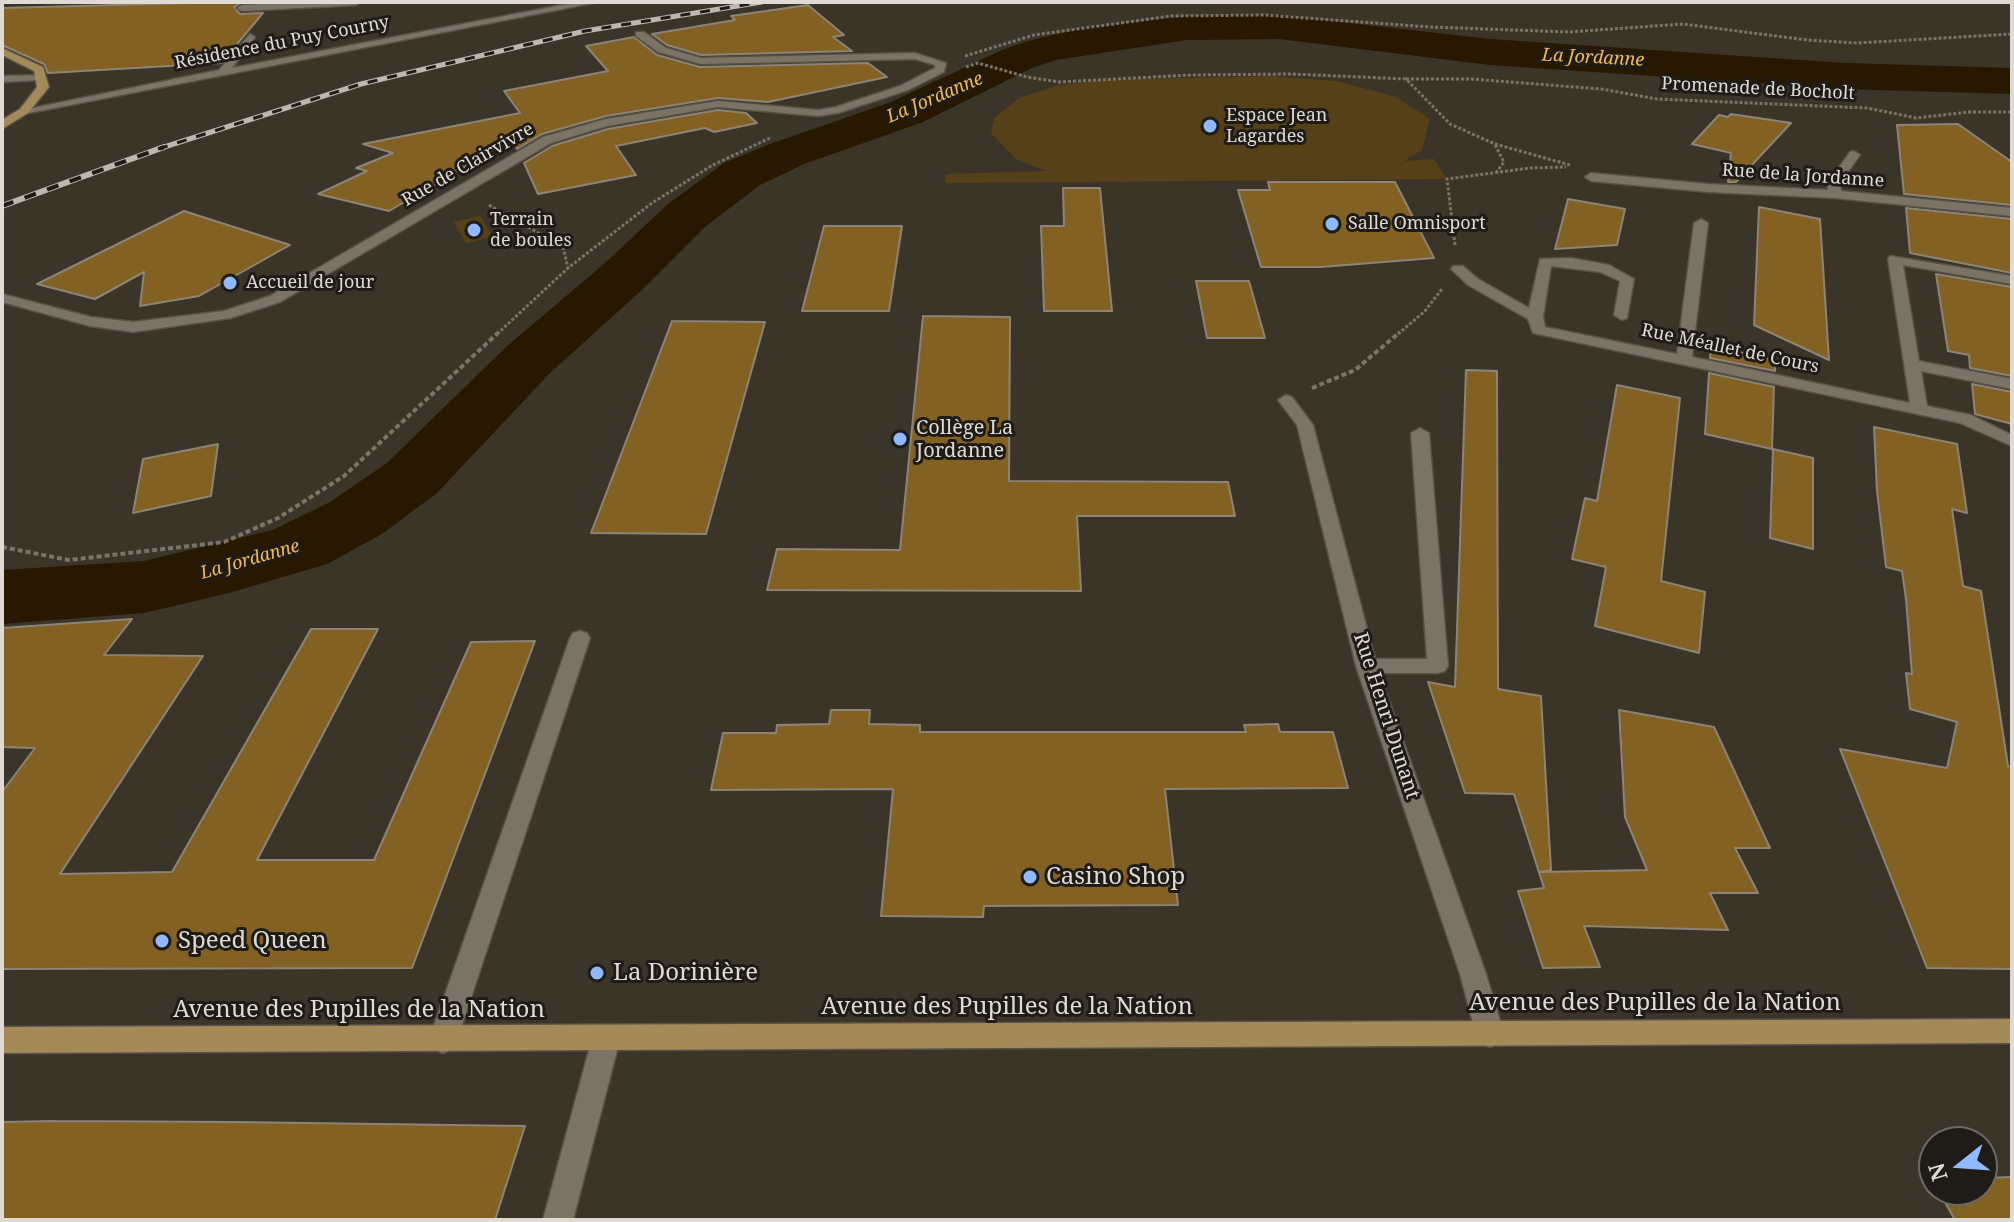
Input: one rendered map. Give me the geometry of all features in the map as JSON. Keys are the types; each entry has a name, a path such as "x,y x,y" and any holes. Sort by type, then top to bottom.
{"main road":[{"path":"2,51 39,69 43,87 24,111 2,125"},
{"name":"Avenue des Pupilles de la Nation","path":"2,1040 2012,1031"}],"street":[{"path":"242,8 356,2"},
{"name":"Résidence du Puy Courny","path":"24,111 593,2"},
{"path":"640,34 662,50 701,61 915,56 941,63"},
{"path":"223,73 250,37"},
{"path":"888,58 914,65 919,73 912,83"},
{"name":"Rue de Clairvivre","path":"2,298 90,321 133,327 226,315 275,299 547,140 606,123 718,104 818,113 871,100 940,70 941,63"},
{"path":"2,79 40,77"},
{"path":"1835,194 1834,183 1854,155"},
{"name":"Rue de la Jordanne","path":"1591,177 1708,188 1835,194 2012,212"},
{"path":"1684,360 1701,223"},
{"path":"1919,409 1895,259 2012,280"},
{"path":"1535,317 1545,262 1571,262 1604,268 1627,279 1622,315"},
{"name":"Rue Méallet de Cours","path":"1458,269 1473,282 1535,317 1538,330 1965,419 2012,441"},
{"path":"1912,364 2012,384"},
{"name":"Rue Henri Dunant","path":"1286,400 1305,425 1366,666 1473,974 1490,1034"},
{"path":"1366,666 1438,666 1420,433"},
{"path":"443,1040 580,638"},
{"path":"558,1220 606,1039"}],"path":[{"path":"941,63 1034,35 1171,16 1264,15 1430,27 1569,32 1683,24 1807,40 1857,43 2012,34"},
{"name":"Promenade de Bocholt","path":"959,69 978,63 1027,77 1059,82 1191,75 1292,74 1471,79 1601,89 1657,99 1867,108 1916,118 2012,112"},
{"path":"1406,79 1426,104 1450,124 1495,144 1579,167 1591,177"},
{"path":"2,547 69,560 224,542 278,518 344,476 568,268 652,203 711,166 818,113"},
{"path":"1495,144 1504,162 1496,173"},
{"path":"452,194 477,200 536,229 563,247 568,268"}],"shaded area":[{"name":"Espace Jean Lagardes","path":"1266,76 1337,81 1396,97 1430,119 1422,150 1404,161 1434,159 1447,179 946,183 945,174 1046,171 1016,159 991,133 994,118 1019,98 1056,86 1097,80"},
{"name":"Terrain de boules","path":"480,216 493,237 466,243 454,222"}],"building":[{"path":"242,2 234,7 240,14 263,13 221,63 48,73 44,64 2,45 2,8"},
{"path":"808,5 844,35 833,37 852,51 701,55 667,45 652,34 735,20 731,16"},
{"path":"634,37 657,55 700,67 868,63 887,77 768,102 718,98 606,116 542,134 517,149 513,139 389,211 318,194 367,171 356,168 393,153 363,144 520,113 504,91 608,71 586,46"},
{"path":"718,110 746,113 757,123 714,132 705,128 616,146 636,175 538,194 524,163 552,146 608,129"},
{"path":"1731,114 1791,123 1736,182 1728,182 1731,153 1692,144 1719,115 1728,117"},
{"path":"1958,124 2012,162 2012,205 1904,194 1897,125"},
{"name":"Salle Omnisport","path":"1268,182 1395,182 1434,258 1321,267 1261,267 1238,190 1270,190"},
{"path":"1063,188 1100,188 1112,311 1044,311 1041,226 1064,226"},
{"path":"1568,199 1625,209 1617,245 1555,249"},
{"path":"1759,207 1820,219 1829,360 1754,325"},
{"path":"1906,208 2012,219 2012,273 1910,253"},
{"path":"184,211 290,245 199,296 140,306 144,272 95,299 37,284"},
{"path":"824,226 902,226 889,311 802,311"},
{"path":"1936,274 2012,287 2012,376 1970,368 1969,355 1948,351"},
{"path":"1196,281 1249,281 1265,338 1207,338"},
{"path":"923,316 1010,317 1009,481 1228,482 1235,516 1077,516 1081,591 767,590 777,549 900,550"},
{"path":"672,321 765,322 706,534 591,533"},
{"path":"1711,346 1775,360 1775,371 1710,358"},
{"path":"1466,370 1497,371 1498,689 1541,696 1551,870 1540,872 1647,870 1625,817 1619,710 1714,727 1770,848 1735,848 1758,893 1710,893 1728,930 1584,926 1600,967 1543,968 1518,891 1544,888 1514,794 1465,793 1428,682 1455,687"},
{"path":"1709,373 1774,387 1772,449 1705,434"},
{"path":"1972,384 2012,392 2012,424 1975,414"},
{"path":"1617,385 1680,398 1661,581 1705,592 1699,653 1595,626 1606,567 1572,559 1585,498 1597,501"},
{"path":"1874,427 1957,444 1967,513 1952,509 1963,586 1981,591 2008,766 2012,767 2012,969 1927,968 1840,749 1947,768 1957,722 1910,709 1906,673 1912,674 1906,599 1902,571 1886,567 1877,491"},
{"path":"218,444 211,496 133,513 143,459"},
{"path":"1773,449 1813,458 1813,549 1770,538"},
{"path":"132,619 104,655 203,656 60,874 172,872 311,629 378,629 257,860 374,860 471,642 535,641 412,968 2,969 2,792 35,748 2,747 2,628"},
{"path":"831,710 870,710 869,724 920,725 920,732 1246,732 1244,725 1278,724 1280,732 1333,732 1348,788 1165,789 1178,905 984,906 983,917 881,916 893,789 711,790 723,733 776,733 777,725 829,724"},
{"path":"2,1122 525,1126 495,1220 2,1220"},
{"path":"1998,1177 2012,1177 2012,1220 1955,1220 1947,1206 1998,1206"}],"waterway":[{"name":"La Jordanne","path":"2,597 144,587 229,568 300,547 356,518 412,478 528,360 624,276 687,215 742,174 787,154 907,112 1017,59 1043,50 1083,41 1187,28 1279,27 1490,52 1845,76 2012,81"}],"railway":[{"path":"162,148 361,84 585,31 762,2"},
{"path":"2,206 162,148"},
{"path":"158,149 162,148"}],"place":[{"name":"Espace Jean Lagardes","path":"1210,126"},
{"name":"Salle Omnisport","path":"1332,224"},
{"name":"Terrain de boules","path":"474,230"},
{"name":"Accueil de jour","path":"230,283"},
{"name":"Collège La Jordanne","path":"900,439"},
{"name":"Casino Shop","path":"1030,877"},
{"name":"Speed Queen","path":"162,941"},
{"name":"La Dorinière","path":"597,973"}]}
